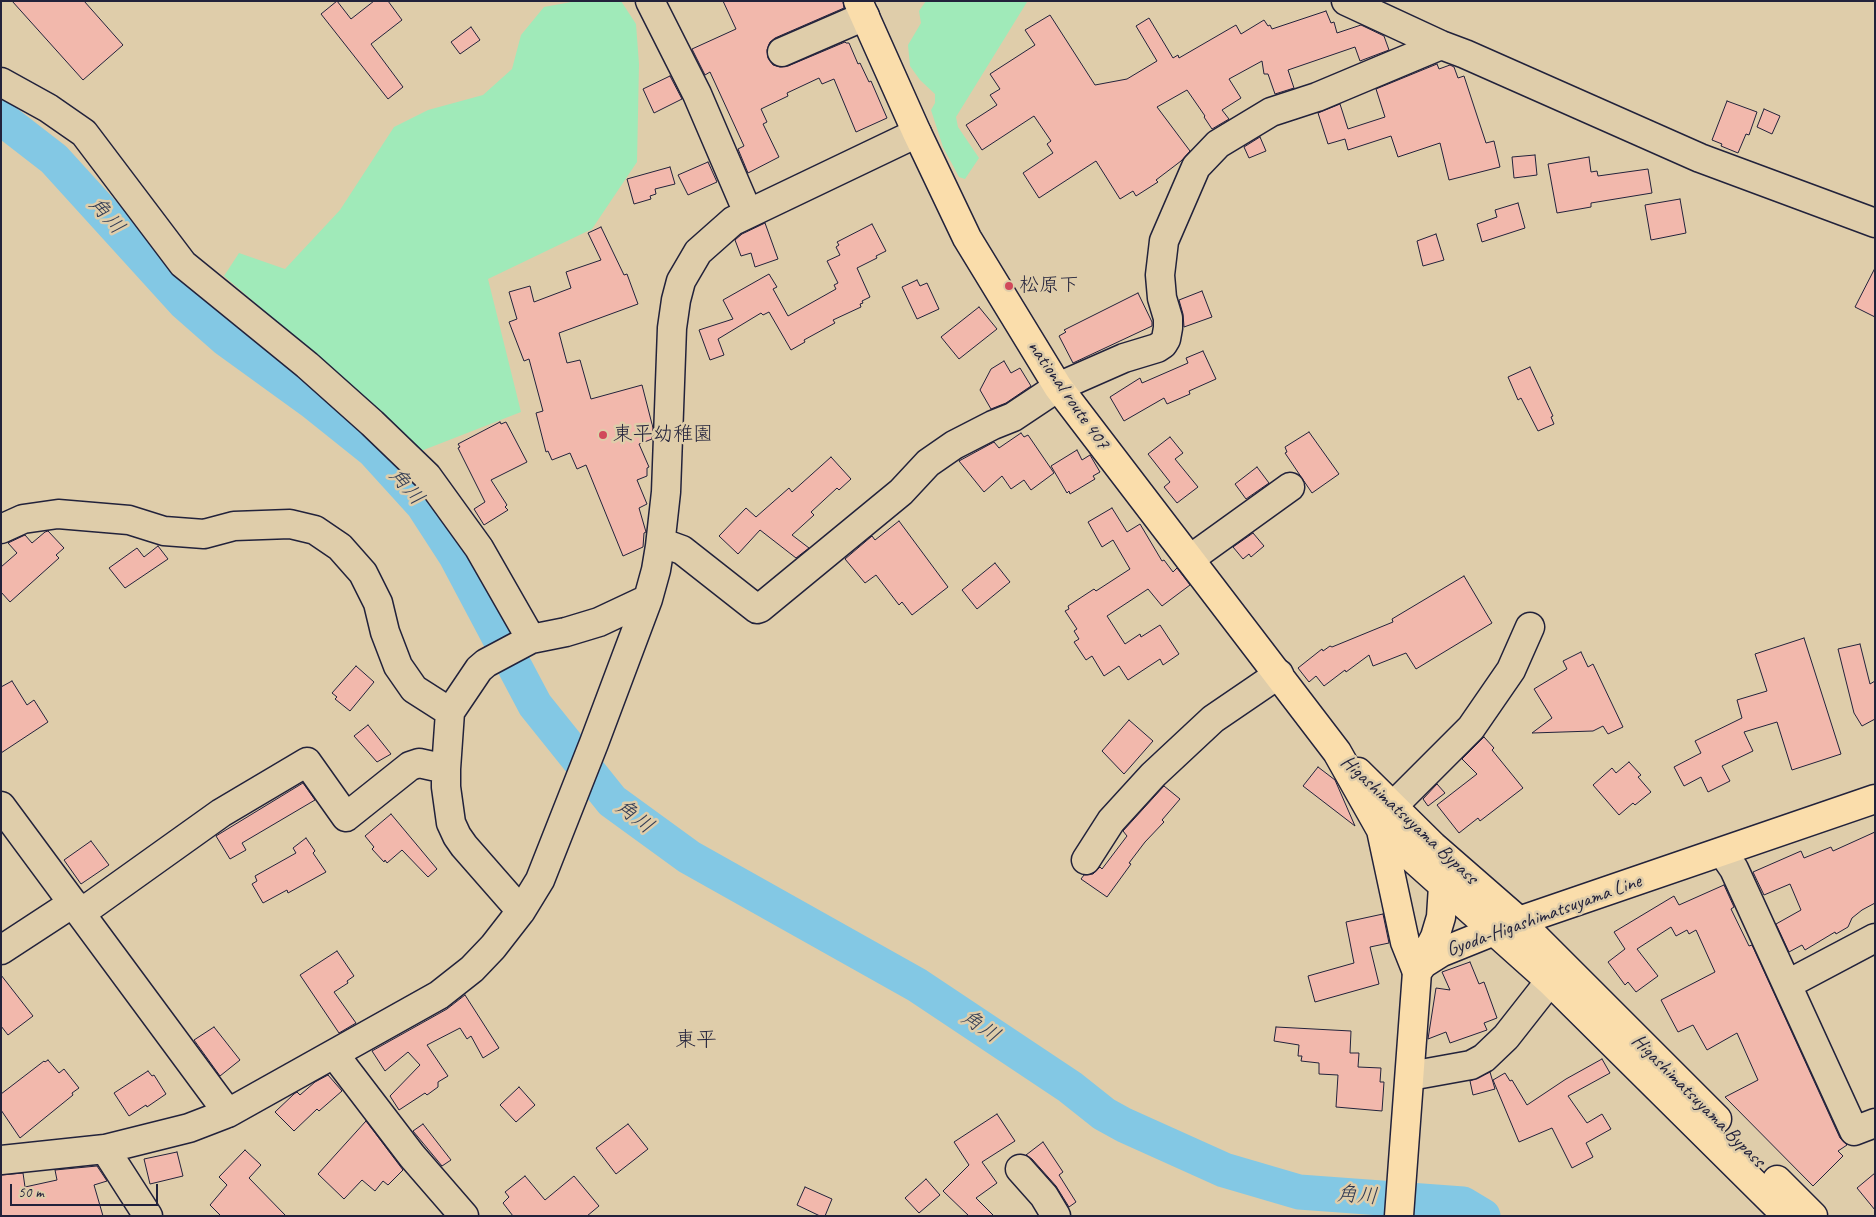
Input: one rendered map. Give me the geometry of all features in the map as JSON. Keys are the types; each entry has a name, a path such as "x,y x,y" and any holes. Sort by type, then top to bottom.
{"main road":[{"name":"national route 407","path":"861,9 967,238 1058,387 1338,752"},
{"name":"Higashimatsuyama Bypass","path":"1338,752 1433,846 1507,926 1813,1216"},
{"name":"Higashimatsuyama Bypass","path":"1338,752 1381,830 1443,886 1507,926 1550,981 1787,1216"},
{"name":"Gyoda-Higashimatsuyama Line","path":"1417,972 1430,958 1507,926 1875,799"},
{"path":"1381,830 1405,942 1417,972"},
{"path":"1400,1216 1417,972 1435,937 1441,917 1443,886 1433,846"}],"street":[{"path":"650,1 697,94 748,213"},
{"path":"1346,1 1441,45 1700,158 1875,223"},
{"path":"782,52 861,9"},
{"path":"660,546 671,546 682,550 757,608 760,608 901,492 928,463 954,445 1013,417 1058,387 1124,358 1157,348 1166,339 1168,318 1162,298 1160,275 1164,241 1196,167 1218,144 1271,112 1317,97 1441,45"},
{"path":"1,82 48,108 84,133 183,264 307,365 372,423 427,476 479,548 529,640"},
{"path":"1,1160 105,1150 189,1128 228,1113 452,985 493,947 521,911 540,880 648,599 656,570 666,492 672,328 681,281 698,252 721,230 748,213 917,133"},
{"path":"1190,558 1290,487"},
{"path":"1,529 23,519 58,514 129,520 164,531 204,534 234,526 290,524 315,530 340,547 364,573 378,603 385,632 398,666 414,689 450,712"},
{"path":"521,911 457,836 452,823 446,768 450,712 479,669 486,663 529,640 599,622 648,599"},
{"path":"1393,806 1471,728 1511,670 1530,626"},
{"path":"1086,860 1111,821 1153,775 1213,719 1279,674"},
{"path":"1,950 77,908 221,813 307,762 346,817 410,766 419,763 446,768"},
{"path":"1,806 228,1113"},
{"path":"1723,853 1734,869 1854,1131 1875,1123"},
{"path":"1788,984 1875,938"},
{"path":"1410,1076 1471,1065 1484,1058 1506,1037 1550,981"},
{"path":"334,1054 412,1156 464,1216"},
{"path":"105,1150 148,1216"},
{"path":"1020,1169 1044,1196 1056,1216"}],"green space":[{"path":"577,1 621,1 636,24 639,64 637,162 592,229 488,279 521,412 421,451 333,370 224,276 239,253 285,269 340,210 394,127 428,110 483,95 512,69 521,35 544,7"},
{"path":"926,1 1027,2 956,117 958,127 979,158 965,179 959,177 943,147 931,110 935,103 935,94 920,80 910,66 908,45 921,23 919,11"}],"building":[{"path":"12,1 84,1 123,45 83,80"},
{"path":"337,1 351,19 374,1 388,1 402,20 371,44 403,87 388,99 321,14"},
{"path":"723,1 843,1 844,8 775,38 770,42 767,50 768,58 773,65 780,67 788,66 845,42 849,43 858,64 860,63 869,82 871,81 887,118 856,132 834,79 822,84 819,78 787,93 788,96 761,109 767,122 763,124 779,157 748,173 738,149 744,146 710,72 705,75 692,49 736,29"},
{"path":"1326,11 1331,23 1334,22 1337,33 1361,25 1384,36 1389,50 1360,61 1355,47 1288,70 1294,88 1275,94 1268,74 1264,74 1262,61 1229,79 1241,98 1222,110 1229,119 1212,129 1187,90 1157,107 1190,151 1181,161 1156,180 1158,182 1136,196 1133,191 1120,199 1096,161 1039,198 1023,173 1053,153 1047,144 1051,141 1034,116 982,150 966,125 997,105 990,95 1000,89 990,74 1035,45 1025,30 1050,15 1095,85 1127,79 1157,61 1136,26 1149,18 1173,58 1178,55 1179,58 1236,25 1241,34 1264,20 1272,29"},
{"path":"471,27 480,40 460,54 451,42"},
{"path":"1437,64 1439,69 1450,65 1454,67 1458,78 1464,76 1486,143 1494,141 1500,167 1449,180 1440,143 1398,157 1391,136 1348,150 1345,139 1328,144 1318,113 1340,104 1348,129 1385,117 1376,89"},
{"path":"670,76 682,99 654,113 643,89"},
{"path":"1727,101 1757,112 1749,135 1746,134 1738,153 1712,140"},
{"path":"1764,109 1780,116 1772,134 1757,127"},
{"path":"1260,137 1266,151 1249,158 1244,147"},
{"path":"1535,155 1537,175 1514,178 1512,157"},
{"path":"1589,157 1591,172 1597,171 1598,176 1648,169 1652,193 1591,203 1591,207 1557,213 1548,164"},
{"path":"708,162 717,182 688,195 678,175"},
{"path":"670,167 675,184 655,189 656,194 650,196 651,199 634,204 627,179"},
{"path":"1680,199 1686,233 1651,240 1645,205"},
{"path":"1518,203 1525,228 1482,242 1477,224 1497,217 1495,210"},
{"path":"765,223 778,259 755,267 751,253 741,256 735,240 742,234"},
{"path":"872,224 886,251 857,268 870,297 862,301 861,307 833,320 835,323 804,340 805,342 791,350 769,312 763,315 761,313 718,339 724,355 710,360 699,330 733,319 723,300 769,274 777,287 773,289 788,316 836,289 834,285 838,283 827,261 840,255 836,247 839,245 837,242"},
{"path":"601,227 624,275 627,274 638,304 559,333 567,363 580,360 591,399 642,385 653,428 652,439 639,444 649,467 647,468 647,476 637,480 647,504 639,508 646,532 644,533 643,547 623,556 586,465 577,469 570,453 552,460 548,451 546,452 536,413 543,411 529,359 524,361 509,322 517,319 509,292 530,286 534,302 571,288 566,272 601,260 588,233"},
{"path":"1436,234 1444,260 1423,266 1417,241"},
{"path":"1875,268 1875,317 1855,307"},
{"path":"917,280 920,286 927,283 939,309 917,319 902,287"},
{"path":"1202,291 1212,317 1184,327 1179,300"},
{"path":"1138,293 1152,322 1152,326 1073,363 1059,336 1066,332 1064,330"},
{"path":"979,307 997,329 959,359 941,337"},
{"path":"1203,351 1216,379 1189,391 1190,394 1167,404 1164,398 1124,421 1110,397 1140,378 1142,383 1188,363 1186,358"},
{"path":"1004,361 1011,373 1020,368 1031,386 1006,403 991,409 980,390 991,369"},
{"path":"1530,367 1553,416 1551,417 1554,424 1538,431 1521,398 1518,400 1508,377"},
{"path":"500,422 501,424 506,422 527,462 491,480 507,505 505,507 508,510 484,525 474,509 485,502 458,448 460,447 458,444"},
{"path":"1309,432 1339,474 1312,493 1285,453 1287,452 1285,447"},
{"path":"1021,433 1024,437 1028,435 1054,473 1031,490 1024,480 1011,489 1002,476 984,492 959,461 994,442 999,448"},
{"path":"1170,437 1183,453 1175,459 1198,487 1177,503 1164,487 1170,482 1148,454"},
{"path":"1077,450 1082,460 1090,455 1100,472 1093,476 1095,479 1070,494 1069,491 1067,493 1051,466"},
{"path":"831,457 851,479 839,490 837,488 811,512 814,515 792,535 809,548 796,558 760,530 738,554 719,536 746,508 756,517 789,488 792,492"},
{"path":"1257,467 1269,483 1246,499 1235,484"},
{"path":"1112,508 1127,532 1140,524 1162,561 1164,560 1173,572 1177,568 1190,585 1162,606 1148,589 1107,616 1125,644 1140,634 1141,637 1160,625 1179,654 1163,665 1160,659 1128,680 1119,666 1104,676 1092,656 1086,660 1074,642 1079,639 1074,631 1077,629 1065,611 1069,609 1068,606 1094,589 1096,591 1130,569 1113,540 1102,547 1088,522"},
{"path":"899,521 948,587 912,615 902,602 899,605 876,575 865,583 845,559 872,536 875,540"},
{"path":"48,531 64,548 56,555 59,558 10,602 1,592 1,567 17,553 8,543 25,535 32,543"},
{"path":"1253,533 1264,546 1251,557 1249,554 1243,559 1233,547"},
{"path":"158,546 168,559 125,588 109,568 137,548 144,557"},
{"path":"995,563 1010,582 977,609 962,590"},
{"path":"1464,576 1492,623 1416,669 1406,653 1373,666 1369,655 1324,686 1316,676 1309,682 1298,668 1322,649 1323,651 1330,646 1332,647 1393,622 1392,619"},
{"path":"1804,638 1841,754 1792,770 1777,722 1744,732 1753,751 1722,766 1730,781 1708,792 1701,777 1684,786 1674,767 1701,753 1695,741 1742,718 1737,700 1767,691 1755,654"},
{"path":"1860,644 1870,684 1875,681 1875,719 1862,726 1854,713 1838,649"},
{"path":"1581,652 1588,667 1593,664 1623,727 1608,734 1603,726 1593,731 1532,733 1552,718 1534,689 1567,669 1563,661"},
{"path":"356,666 374,682 350,711 335,699 337,697 332,693"},
{"path":"12,681 27,705 34,700 48,722 1,753 1,687"},
{"path":"1129,720 1153,741 1124,774 1102,751"},
{"path":"368,725 391,754 377,762 354,736"},
{"path":"1484,737 1494,748 1492,750 1523,788 1480,821 1478,818 1459,833 1437,805 1477,774 1462,759"},
{"path":"1629,762 1641,775 1638,777 1651,792 1635,805 1633,803 1619,815 1593,785 1612,768 1616,773"},
{"path":"1318,767 1335,780 1355,826 1303,786"},
{"path":"303,783 315,800 242,843 246,850 230,859 216,836"},
{"path":"1437,784 1445,793 1428,806 1423,799"},
{"path":"1164,786 1180,799 1162,820 1164,822 1129,863 1131,864 1107,897 1081,879 1084,875 1093,874 1100,867 1102,869 1127,836 1123,831"},
{"path":"391,814 437,869 428,877 402,850 387,863 372,849 374,847 365,836"},
{"path":"1875,832 1875,903 1862,910 1852,918 1848,927 1836,934 1835,932 1805,950 1802,945 1789,952 1776,924 1801,910 1790,884 1764,895 1753,872 1801,851 1804,858 1831,847 1833,851"},
{"path":"306,838 315,851 313,853 326,872 288,893 287,890 263,903 252,884 257,881 255,876 296,853 293,848"},
{"path":"91,841 109,865 81,884 64,860"},
{"path":"1724,885 1734,907 1731,909 1749,946 1752,945 1840,1138 1847,1145 1838,1151 1843,1156 1813,1186 1725,1097 1758,1080 1737,1033 1707,1050 1693,1025 1678,1032 1661,1000 1715,972 1696,930 1689,934 1687,930 1676,936 1671,927 1637,949 1658,976 1636,992 1628,982 1625,985 1608,962 1625,949 1614,932 1674,896 1679,905"},
{"path":"1383,914 1389,943 1370,947 1379,984 1315,1002 1308,976 1354,963 1346,922"},
{"path":"337,951 354,976 347,981 348,983 334,992 356,1023 339,1033 300,975"},
{"path":"1470,962 1479,984 1484,982 1497,1018 1484,1023 1487,1030 1450,1043 1446,1032 1428,1039 1436,988 1450,990 1442,972"},
{"path":"1,975 33,1016 8,1035 1,1026"},
{"path":"465,995 499,1048 483,1058 471,1036 467,1039 460,1028 427,1045 448,1076 438,1082 438,1087 427,1095 425,1093 399,1110 390,1096 420,1065 408,1052 385,1071 372,1051 447,1009"},
{"path":"214,1027 240,1060 220,1076 194,1040"},
{"path":"1276,1027 1351,1031 1350,1053 1359,1053 1358,1067 1381,1068 1380,1082 1384,1082 1382,1111 1336,1107 1338,1075 1319,1074 1319,1063 1301,1061 1302,1056 1298,1056 1299,1045 1274,1041"},
{"path":"1602,1059 1610,1073 1568,1096 1587,1123 1602,1114 1611,1129 1586,1143 1593,1157 1572,1168 1552,1128 1519,1142 1493,1080 1505,1073 1510,1081 1512,1080 1527,1105 1566,1079"},
{"path":"48,1060 59,1073 64,1069 79,1088 20,1138 1,1110 1,1094 44,1061"},
{"path":"148,1071 152,1076 154,1075 166,1094 129,1116 114,1093"},
{"path":"1490,1072 1495,1089 1473,1095 1470,1081"},
{"path":"328,1075 342,1091 319,1111 317,1109 294,1131 275,1112 294,1094 297,1092 300,1095 315,1082"},
{"path":"519,1087 535,1105 516,1122 500,1105"},
{"path":"997,1114 1015,1141 982,1162 997,1183 976,1198 994,1216 969,1216 943,1191 969,1165 954,1142"},
{"path":"366,1121 403,1170 388,1185 383,1181 375,1191 362,1180 344,1199 318,1174"},
{"path":"423,1124 451,1160 442,1166 413,1131"},
{"path":"628,1124 648,1149 616,1174 596,1148"},
{"path":"1043,1142 1063,1172 1059,1175 1076,1202 1069,1207 1056,1186 1032,1159 1026,1155"},
{"path":"245,1150 261,1165 249,1178 286,1216 221,1216 210,1205 227,1185 219,1177"},
{"path":"177,1152 183,1176 150,1184 144,1159"},
{"path":"97,1166 107,1181 94,1185 103,1216 1,1216 1,1175 23,1173 25,1187 57,1180 55,1170"},
{"path":"1875,1173 1875,1210 1857,1188"},
{"path":"525,1176 545,1200 574,1176 599,1206 587,1216 513,1216 503,1203 509,1197 505,1192"},
{"path":"926,1179 940,1195 919,1213 905,1198"},
{"path":"805,1187 832,1199 825,1216 820,1216 797,1205"}],"waterway":[{"name":"角川","path":"1,118 54,159 184,302 226,339 313,402 373,450 423,505 456,556 535,705 612,801 689,857 917,985 1070,1087 1104,1114 1124,1125 1224,1170 1299,1192 1463,1204 1483,1216"}],"place":[{"name":"松原下","path":"1009,286"},
{"name":"東平幼稚園","path":"603,435"}],"district":[{"name":"東平","path":"696,1040"}]}
